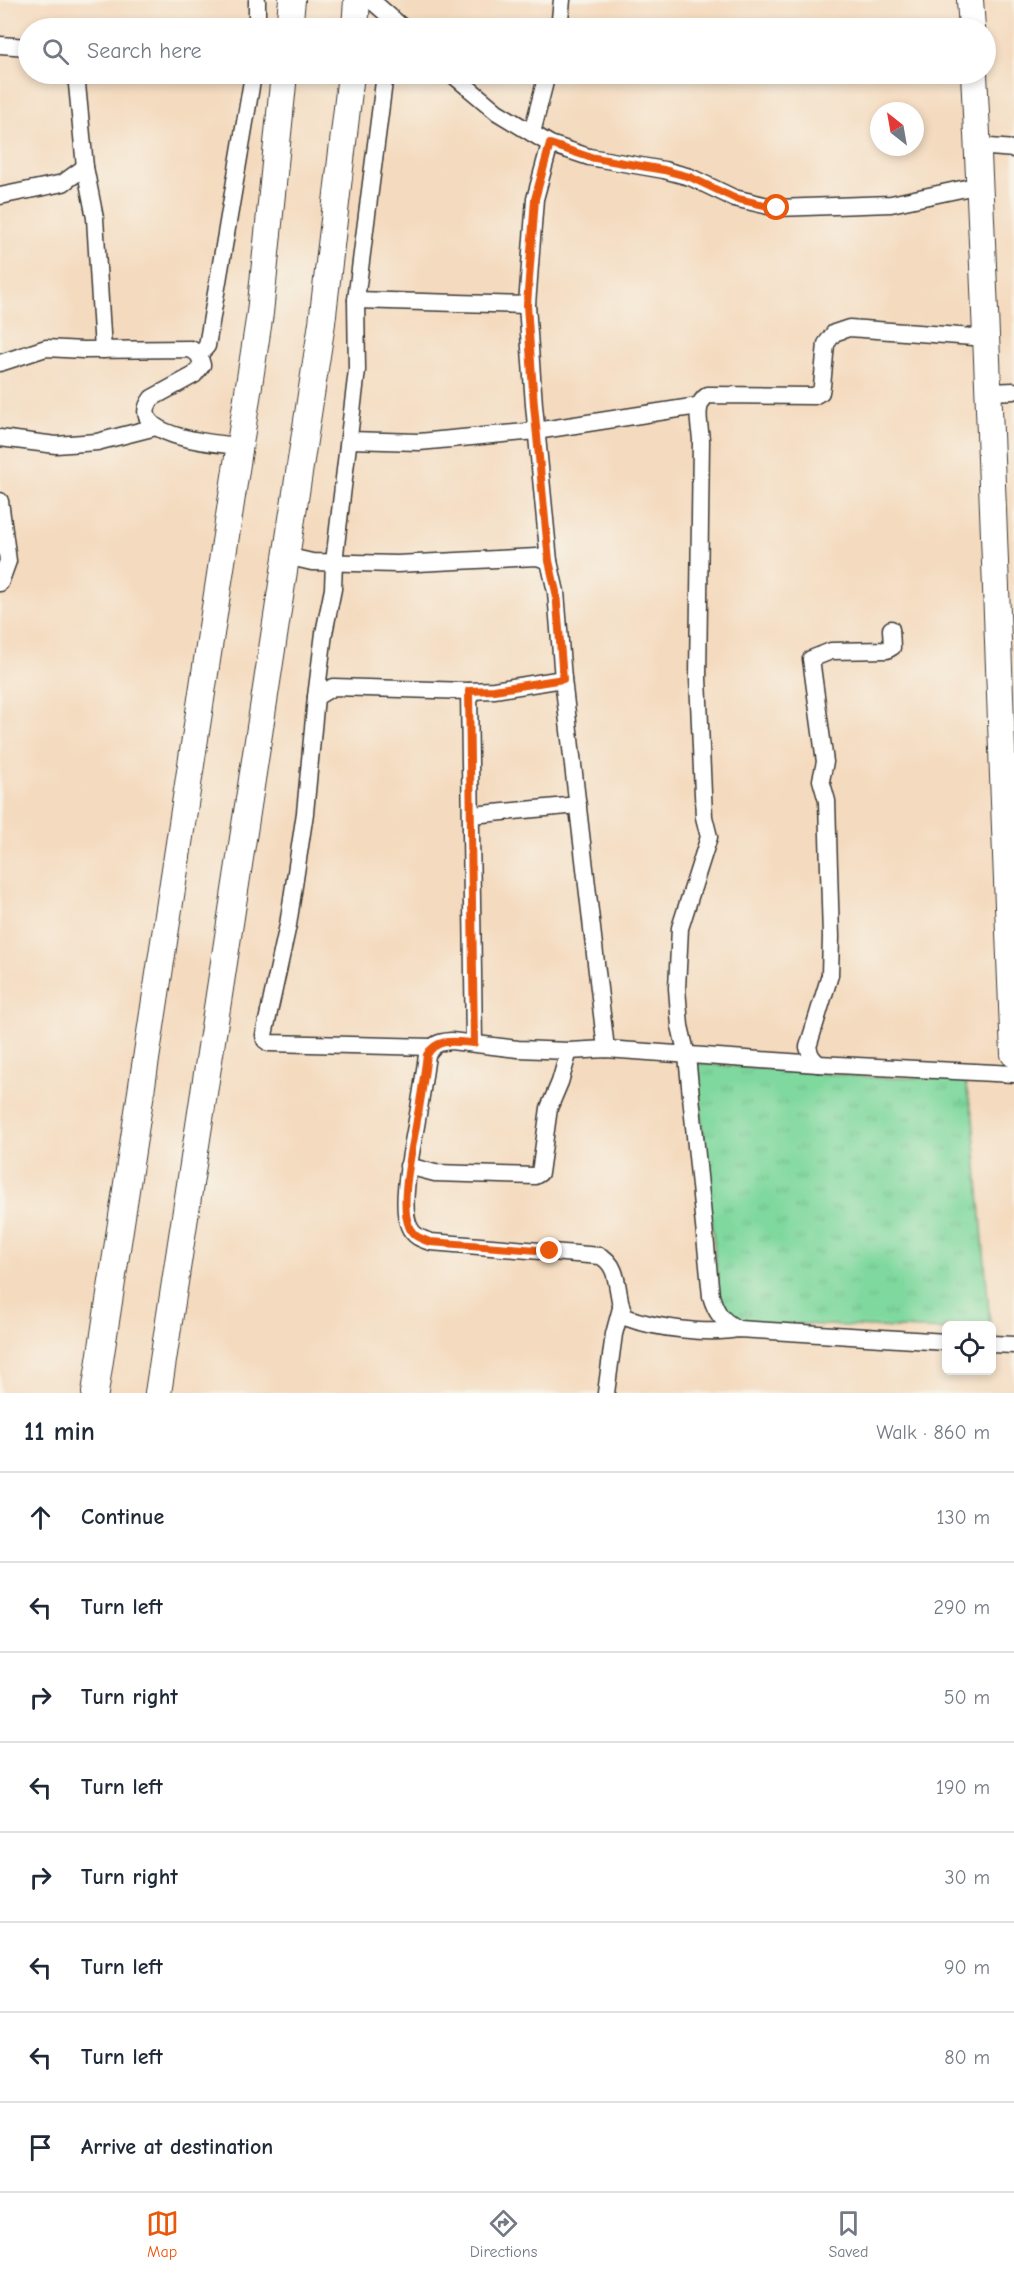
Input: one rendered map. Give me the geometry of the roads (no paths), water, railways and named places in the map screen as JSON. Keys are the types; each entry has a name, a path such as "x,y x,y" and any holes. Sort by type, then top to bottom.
{"highway":[{"path":"290,18 292,0"},
{"path":"356,18 357,0"},
{"path":"970,0 971,18"},
{"path":"95,1393 260,313 283,84"},
{"path":"158,1393 322,323 350,84"},
{"path":"975,84 987,338 1002,392 1014,1054"}],"street":[{"path":"257,0 257,18"},
{"path":"371,0 388,18"},
{"path":"561,18 562,0"},
{"path":"0,45 18,46"},
{"path":"77,84 85,167 95,218 103,350"},
{"path":"199,355 207,346 251,84"},
{"path":"384,84 356,300 357,370 334,562 333,589 316,697 305,813 288,925 265,1040 270,1043 432,1047"},
{"path":"383,92 388,84"},
{"path":"464,84 496,112 550,144 589,157 664,170 690,177 734,198 777,208 891,204 980,185"},
{"path":"532,133 544,84"},
{"path":"550,144 535,199 527,305 536,431 549,561 556,592 563,679 606,1049"},
{"path":"978,146 1014,150"},
{"path":"0,196 63,183 85,167"},
{"path":"356,300 527,305"},
{"path":"738,1329 725,1323 716,1312 711,1296 687,1056 680,1026 677,988 680,928 709,837 704,818 698,678 701,440 698,406 701,399 708,395 814,396 821,392 826,344 834,333 849,328 987,338"},
{"path":"4,360 46,348 191,349 199,355 201,365 194,375 152,398 147,404 147,415 156,427 176,437 239,447"},
{"path":"349,440 418,441 536,431 698,406"},
{"path":"0,438 56,445 97,442 156,427"},
{"path":"0,501 8,561 0,583"},
{"path":"286,556 312,562 397,564 537,557 549,561"},
{"path":"818,1064 811,1056 808,1047 828,986 831,937 827,801 821,780 825,762 811,659 831,651 887,650 892,647 891,629"},
{"path":"319,674 333,687"},
{"path":"316,697 333,687 469,691 494,690 563,679"},
{"path":"469,691 474,1043"},
{"path":"472,815 578,805"},
{"path":"942,1342 738,1329 721,1333 642,1323 625,1317 621,1308 614,1268 608,1260 600,1256 430,1242 418,1238 409,1229 406,1218 408,1166 418,1119 427,1055 432,1047 440,1042 451,1041 518,1049 568,1051 606,1049 687,1056 1014,1074"},
{"path":"408,1166 435,1173 535,1176 540,1173 549,1108 560,1082 568,1051"},
{"path":"606,1393 614,1334 621,1308"},
{"path":"996,1344 1014,1345"}]}
